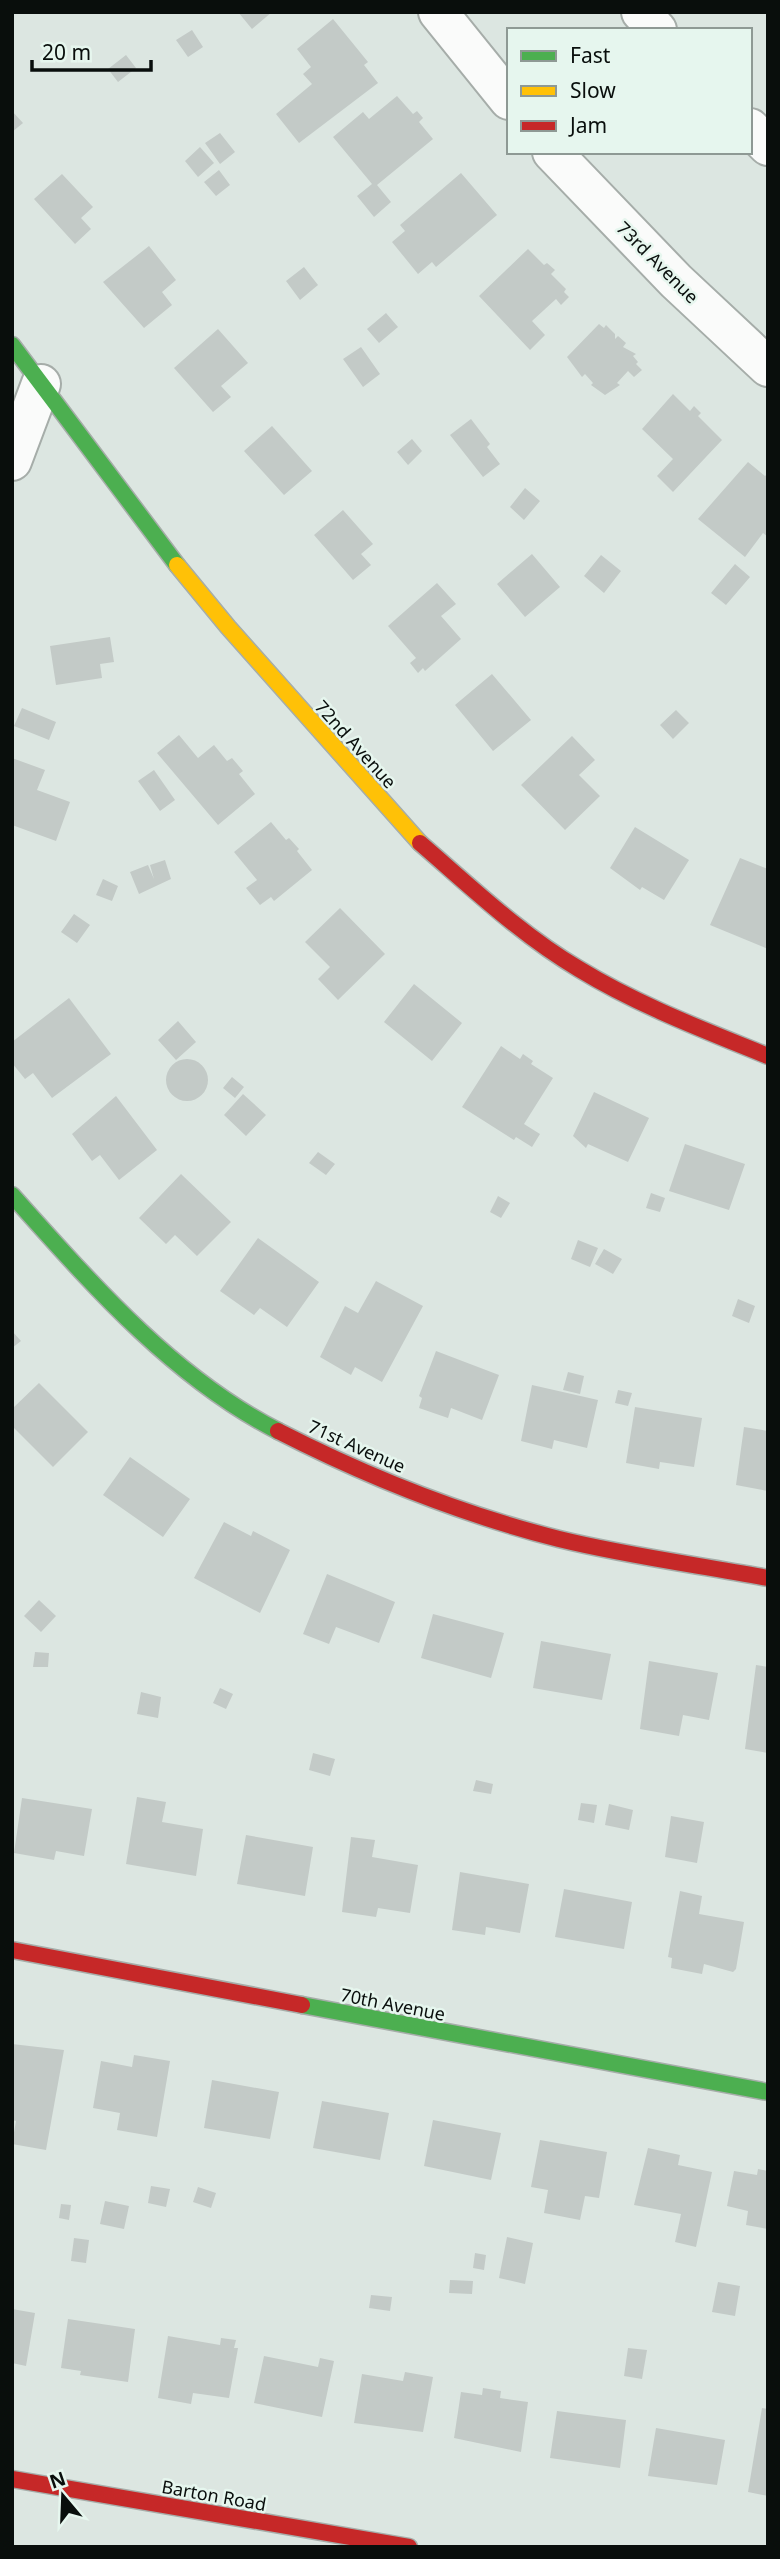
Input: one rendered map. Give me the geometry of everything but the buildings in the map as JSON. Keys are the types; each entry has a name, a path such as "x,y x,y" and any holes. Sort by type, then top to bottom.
{"street":[{"path":"438,12 507,98"},
{"path":"641,12 655,28"},
{"path":"752,130 768,146"},
{"name":"73rd Avenue","path":"554,154 676,281 768,367"},
{"name":"72nd Avenue","path":"12,345 140,519 219,616 412,836 494,906 578,969 686,1023 768,1056"},
{"path":"12,461 41,384"},
{"name":"71st Avenue","path":"12,1195 85,1276 165,1353 253,1418 337,1461 443,1505 561,1539 768,1578"},
{"name":"70th Avenue","path":"12,1950 768,2092"},
{"name":"Barton Road","path":"12,2479 268,2535 409,2547"}],"traffic: fast":[{"path":"12,345 177,565"},
{"path":"12,1195 102,1294 168,1356 239,1409 278,1431"},
{"path":"302,2005 768,2092"}],"traffic: slow":[{"path":"177,565 228,627 420,843"}],"traffic: jam":[{"path":"420,843 516,926 579,969 648,1005 768,1056"},
{"path":"278,1431 346,1464 416,1493 522,1529 611,1550 768,1578"},
{"path":"12,1950 302,2005"},
{"path":"12,2479 409,2547"}]}
